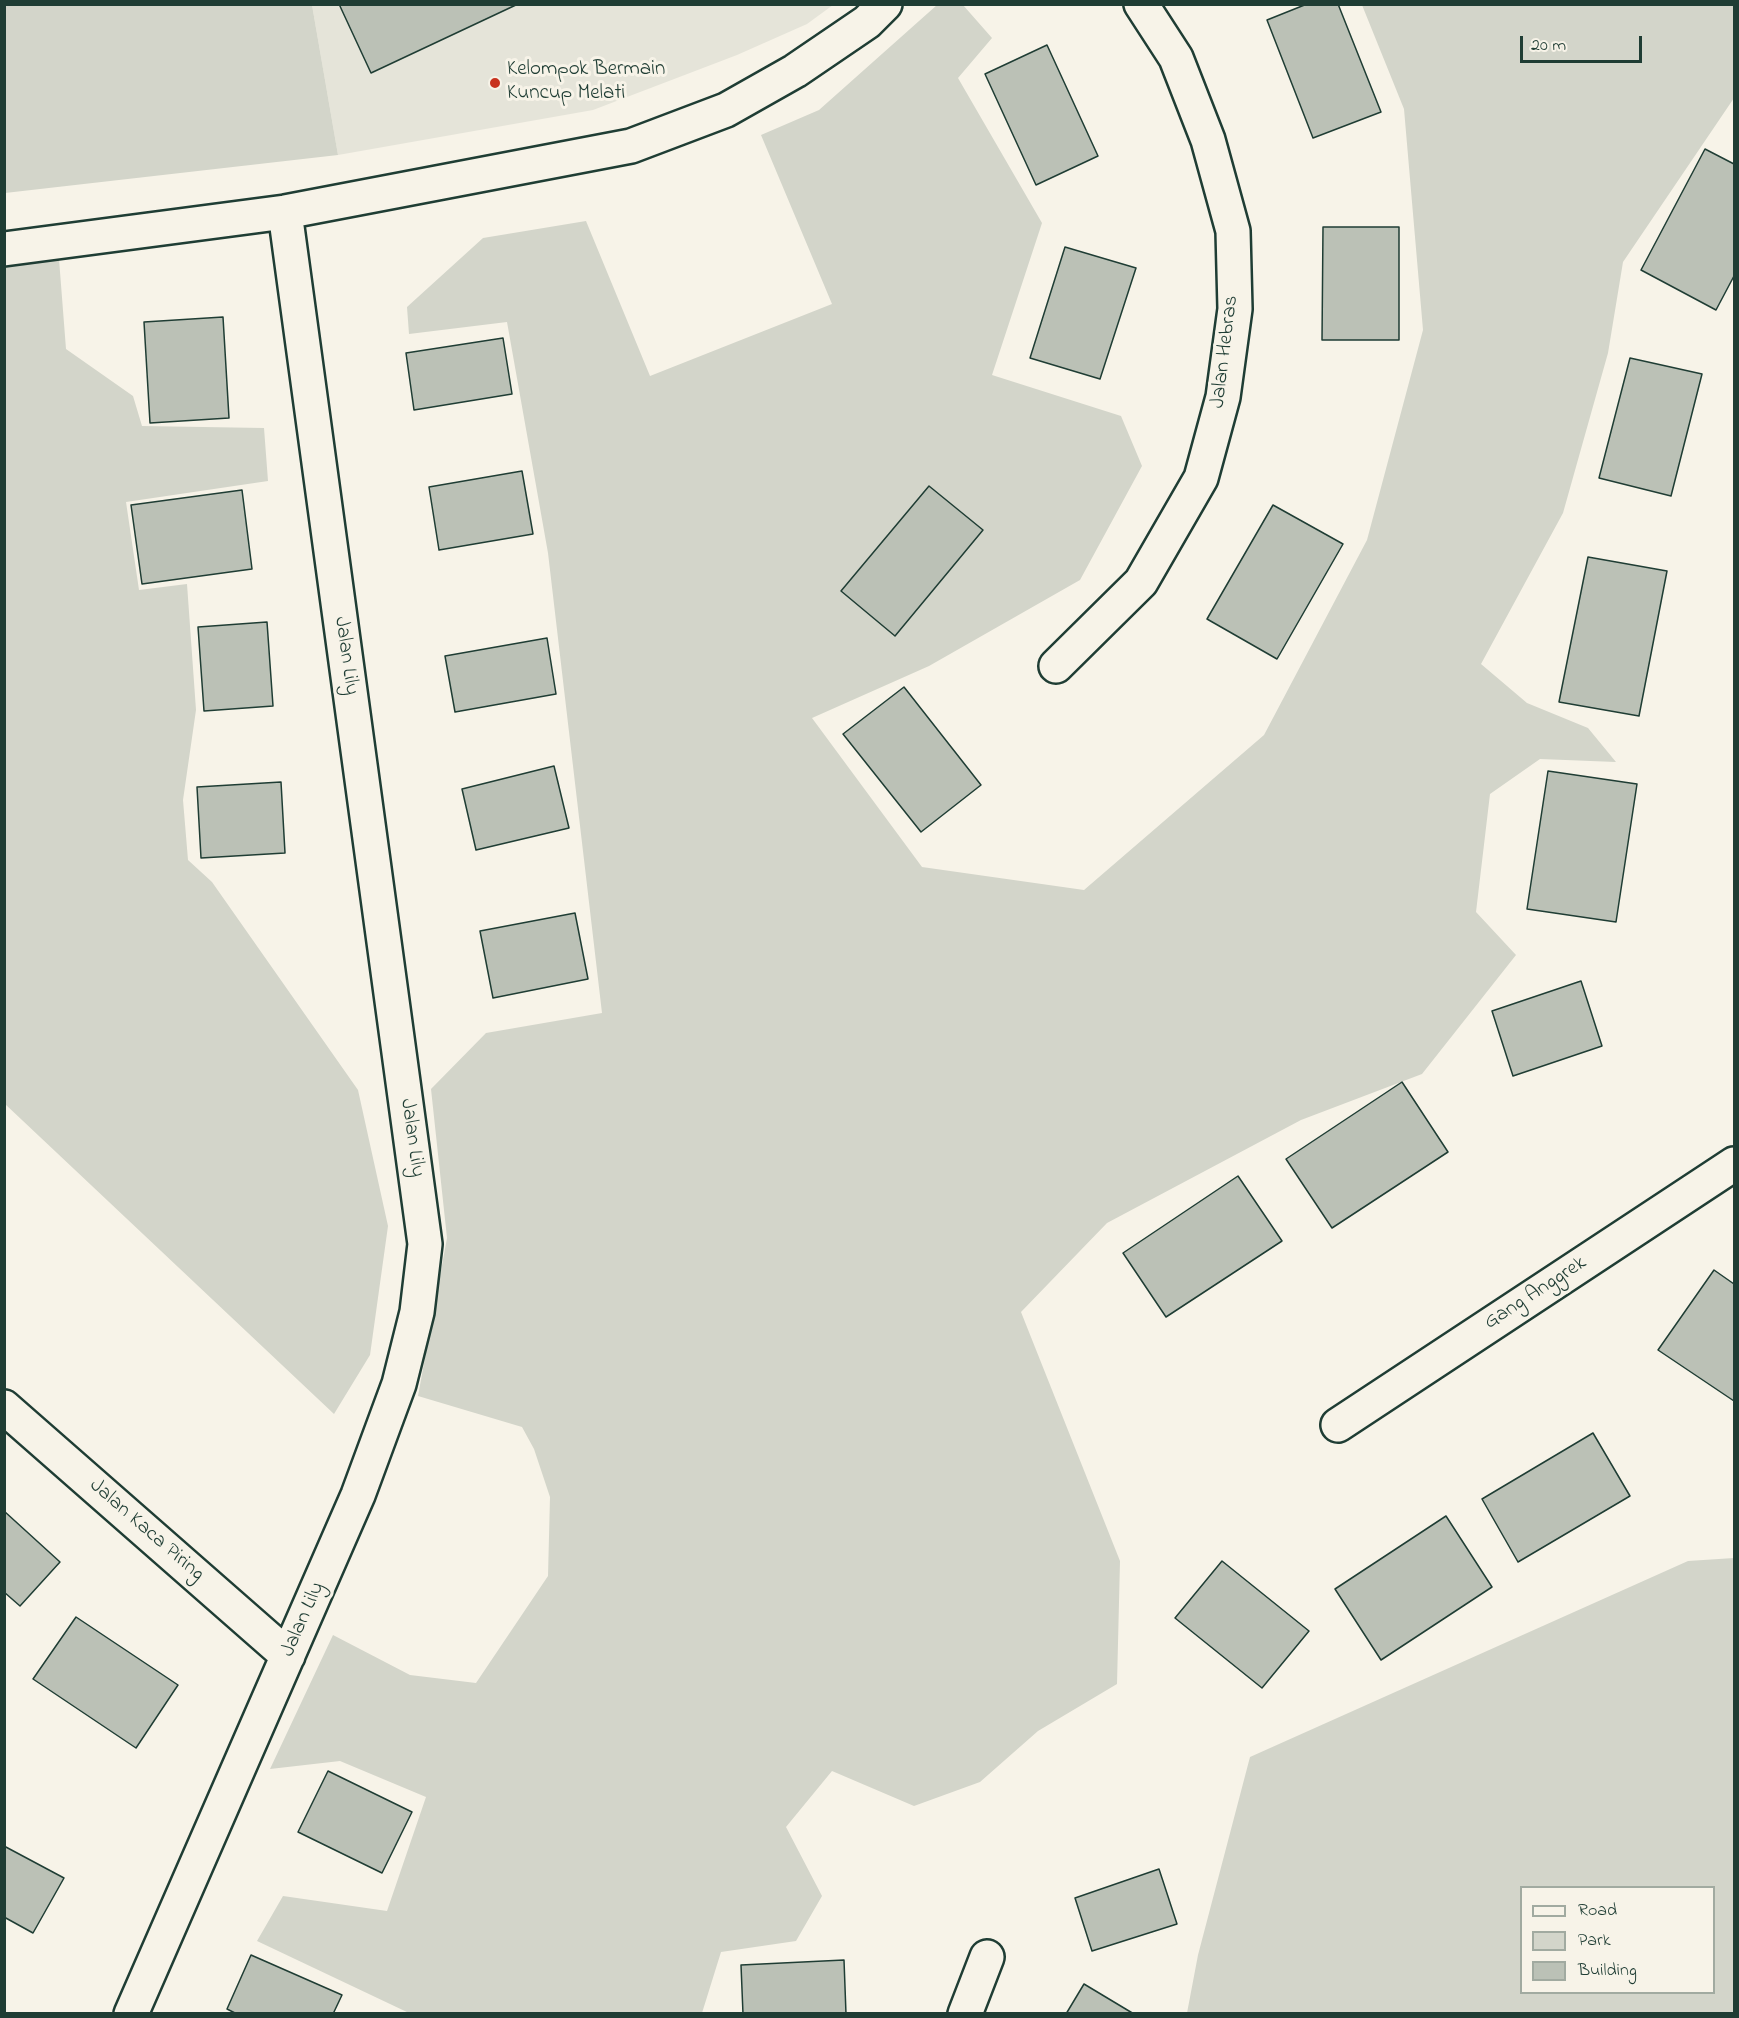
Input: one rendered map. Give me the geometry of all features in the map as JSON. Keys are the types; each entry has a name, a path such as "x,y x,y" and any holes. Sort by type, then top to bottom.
{"street":[{"path":"4,249 285,212 631,146 736,105 795,71 867,22 885,4"},
{"name":"Jalan Hebras","path":"1056,666 1141,582 1201,478 1222,397 1235,309 1233,231 1208,141 1176,57 1142,4"},
{"name":"Jalan Lily","path":"131,2013 358,1495 399,1384 417,1312 425,1244 285,212"},
{"name":"Gang Anggrek","path":"1338,1425 1734,1164"},
{"name":"Jalan Kaca Piring","path":"4,1407 288,1656"},
{"path":"965,2013 987,1957"}],"shaded area":[{"name":"Kelompok Bermain Kuncup Melati","path":"312,5 833,5 807,24 737,55 593,110 338,155"}],"green space":[{"path":"4,5 312,5 338,155 5,193"},
{"path":"937,5 963,5 992,38 958,78 1042,223 992,375 1121,416 1142,466 1080,580 929,666 812,718 922,867 1084,890 1264,735 1367,540 1423,330 1404,109 1362,5 1734,5 1734,98 1623,262 1608,353 1563,513 1481,664 1527,703 1588,728 1616,762 1540,759 1490,794 1476,912 1516,955 1422,1074 1301,1120 1107,1223 1021,1312 1120,1561 1117,1684 1038,1731 980,1782 914,1806 832,1771 786,1827 822,1896 796,1941 721,1952 702,2013 409,2013 257,1941 283,1896 387,1911 426,1797 340,1761 270,1769 333,1635 410,1675 476,1683 548,1576 550,1497 534,1449 522,1427 418,1396 447,1238 431,1089 486,1033 602,1013 548,553 507,322 409,334 407,307 483,238 586,221 650,376 832,304 761,135 819,110"},
{"path":"59,259 66,349 133,396 142,426 264,428 268,481 126,502 139,590 187,584 196,710 183,800 188,860 212,882 358,1090 388,1226 370,1355 334,1414 5,1104 5,266"},
{"path":"1734,1558 1734,2013 1187,2013 1198,1955 1250,1757 1688,1561"}],"building":[{"path":"339,4 518,4 371,73"},
{"path":"1307,4 1338,4 1381,112 1313,138 1267,20"},
{"path":"1047,45 1098,156 1036,185 985,74"},
{"path":"1705,149 1734,164 1734,276 1716,310 1641,270"},
{"path":"1323,227 1399,227 1399,340 1322,340"},
{"path":"1065,247 1136,268 1100,379 1030,358"},
{"path":"223,317 229,418 150,423 144,322"},
{"path":"503,338 512,394 414,410 406,353"},
{"path":"1630,358 1702,374 1671,496 1599,478"},
{"path":"522,471 533,534 439,550 429,487"},
{"path":"929,486 983,530 895,636 841,591"},
{"path":"242,490 252,569 142,584 131,505"},
{"path":"1273,505 1343,544 1277,659 1207,619"},
{"path":"1588,557 1667,571 1639,716 1559,702"},
{"path":"267,622 273,706 204,711 198,627"},
{"path":"547,638 556,694 455,712 445,656"},
{"path":"904,687 981,785 921,832 843,734"},
{"path":"554,766 569,828 476,850 462,789"},
{"path":"1548,771 1637,784 1616,922 1527,909"},
{"path":"281,782 285,853 201,858 197,787"},
{"path":"575,913 588,979 493,998 480,931"},
{"path":"1581,981 1602,1046 1513,1076 1492,1011"},
{"path":"1402,1082 1448,1152 1332,1228 1286,1159"},
{"path":"1238,1176 1282,1241 1166,1317 1123,1253"},
{"path":"1714,1270 1734,1284 1734,1401 1658,1350"},
{"path":"1593,1433 1630,1496 1518,1562 1482,1499"},
{"path":"4,1511 60,1562 20,1606 4,1592"},
{"path":"1446,1516 1492,1587 1381,1660 1335,1589"},
{"path":"1222,1561 1309,1631 1262,1688 1175,1618"},
{"path":"76,1617 178,1685 136,1748 33,1679"},
{"path":"328,1771 412,1812 382,1873 298,1832"},
{"path":"4,1846 64,1878 33,1933 4,1917"},
{"path":"1159,1869 1177,1924 1092,1951 1075,1898"},
{"path":"251,1955 342,1995 333,2014 237,2014 227,2009"},
{"path":"844,1960 846,2014 743,2014 741,1965"},
{"path":"1084,1984 1134,2014 1066,2014"}],"place":[{"name":"Kelompok Bermain Kuncup Melati","path":"495,83"}]}
